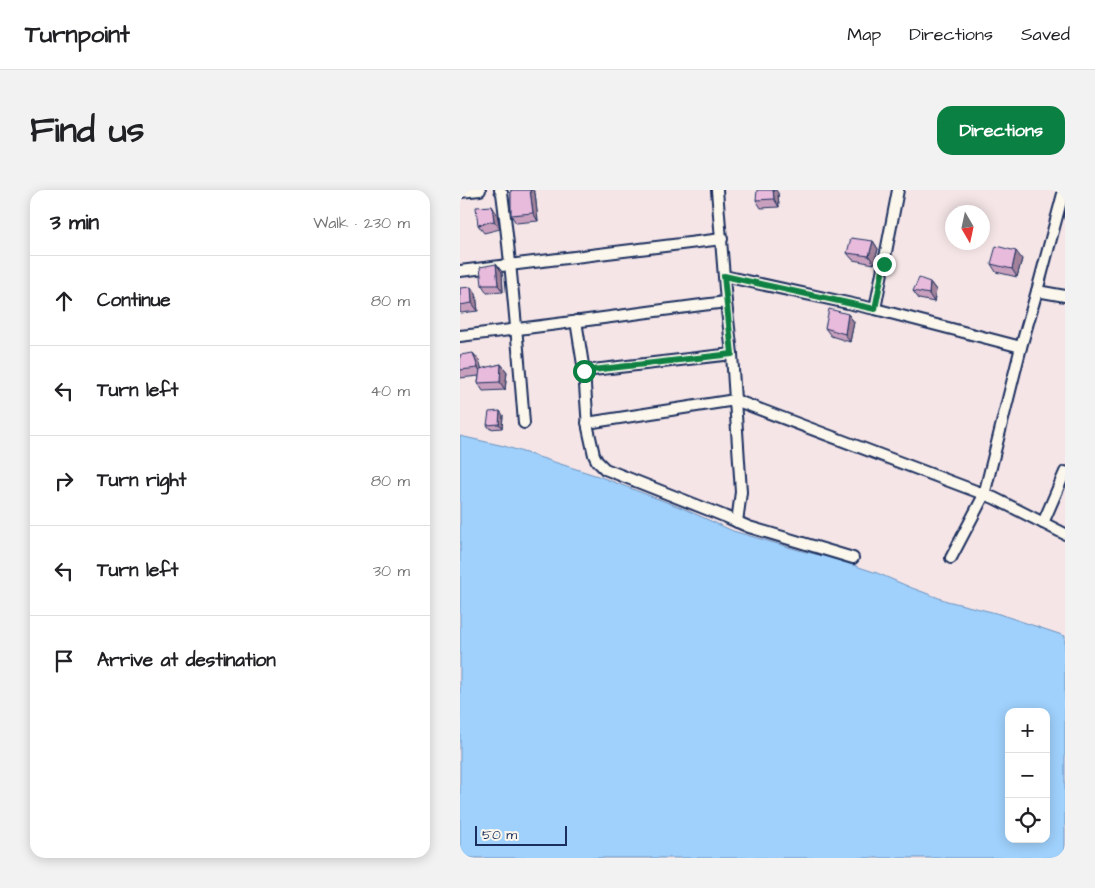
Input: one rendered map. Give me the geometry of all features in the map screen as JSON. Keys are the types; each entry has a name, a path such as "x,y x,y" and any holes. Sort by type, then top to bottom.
{"street":[{"path":"460,192 480,190"},
{"path":"500,190 502,193 517,330 524,423"},
{"path":"718,190 726,302 732,354 741,492 738,522"},
{"path":"875,309 898,190"},
{"path":"950,558 984,495 1021,347 1064,190"},
{"path":"460,271 722,239"},
{"path":"724,276 875,309 1021,347"},
{"path":"1037,291 1065,296"},
{"path":"460,336 726,302"},
{"path":"576,321 584,371 587,423 594,455 605,469 750,527 853,558"},
{"path":"584,371 732,354"},
{"path":"587,423 735,400 994,498 1065,534"},
{"path":"1043,523 1065,472"}],"water":[{"path":"460,436 504,446 598,476 682,508 733,531 825,556 877,573 947,601 996,613 1065,636 1065,858 460,858"}],"building":[{"path":"511,190 530,190 533,213 511,215"},
{"path":"757,190 773,190 774,199 756,200"},
{"path":"492,206 494,221 478,225 476,207"},
{"path":"851,238 873,241 869,256 847,253"},
{"path":"996,246 1016,251 1012,269 991,264"},
{"path":"496,264 498,285 482,285 480,267"},
{"path":"919,278 930,282 929,294 913,291"},
{"path":"471,287 472,303 460,305 460,288"},
{"path":"829,309 848,314 845,334 825,328"},
{"path":"473,353 478,368 460,370 460,355"},
{"path":"501,364 500,382 478,383 480,369"},
{"path":"500,411 499,424 487,425 489,412"}],"route":[{"path":"584,371 732,354 724,276 875,309 884,264"}]}
